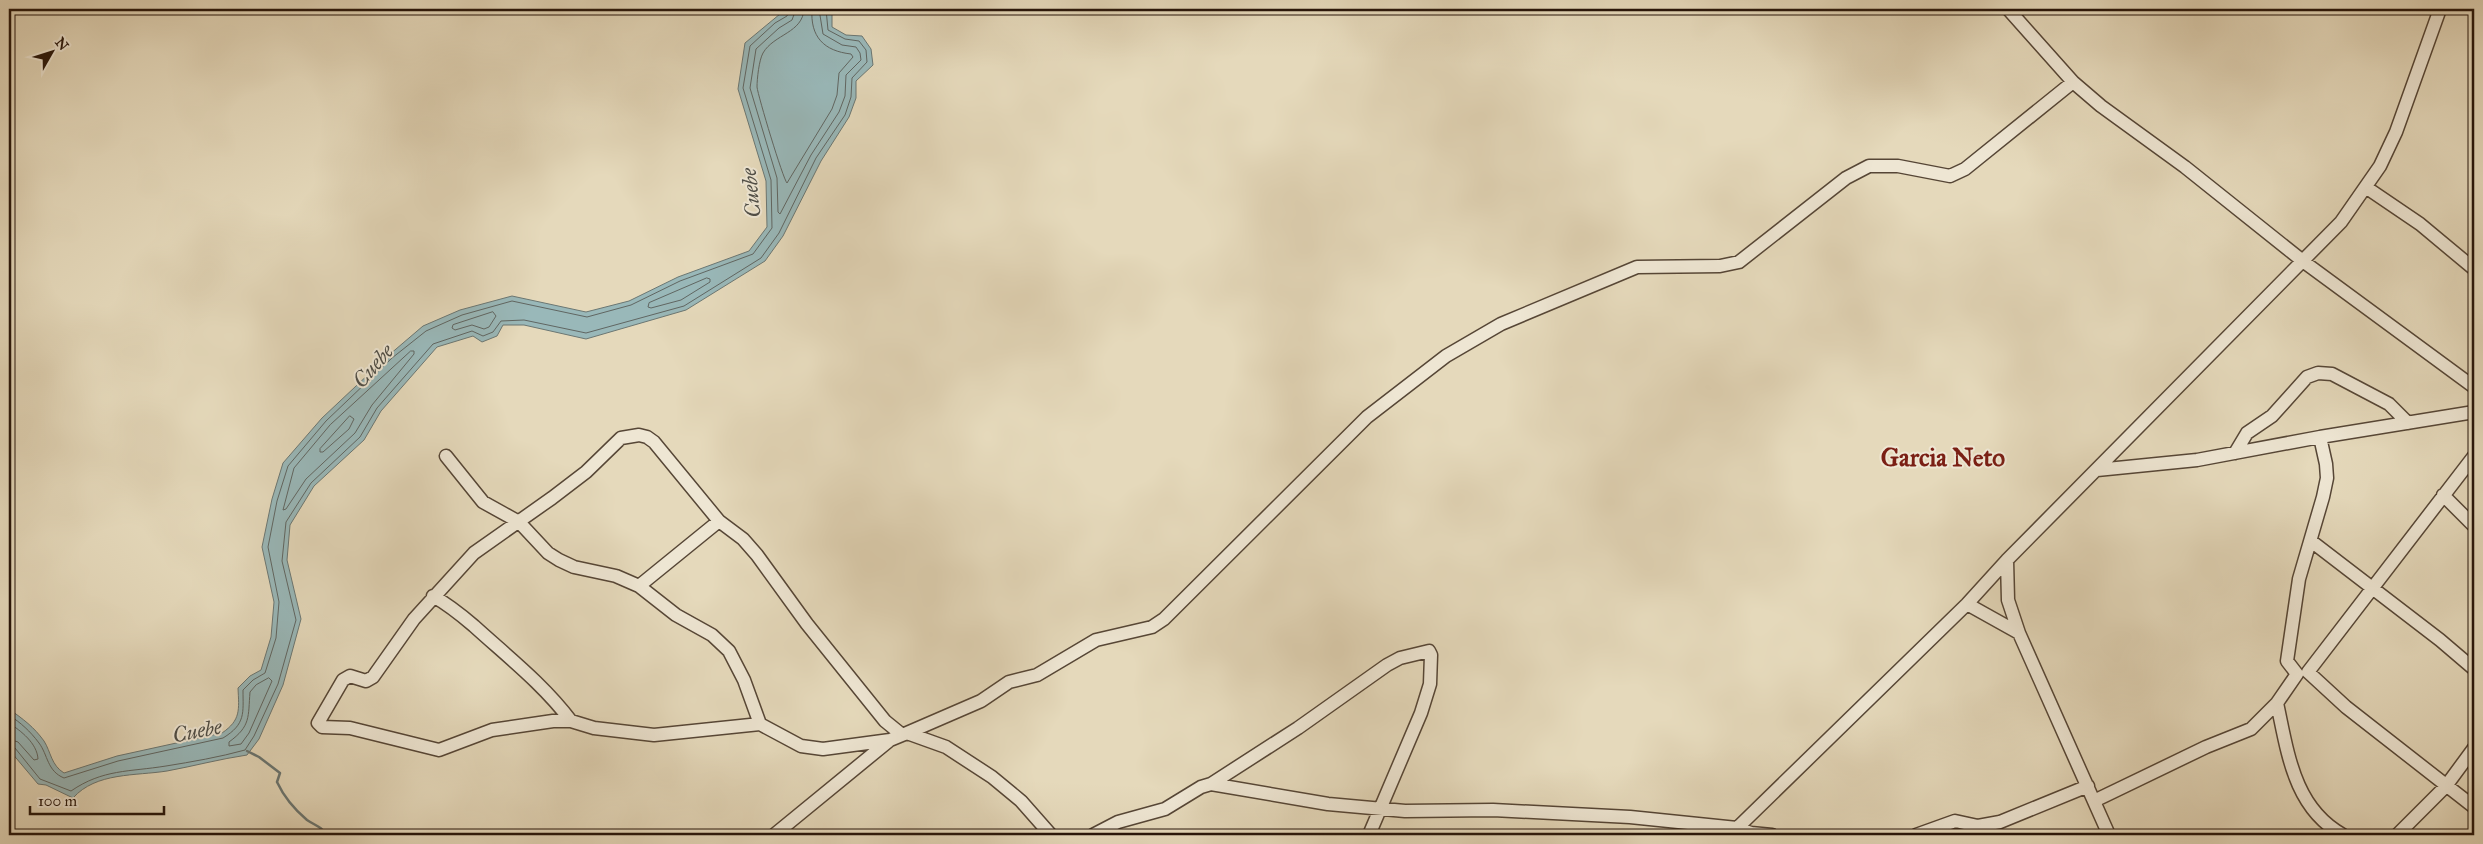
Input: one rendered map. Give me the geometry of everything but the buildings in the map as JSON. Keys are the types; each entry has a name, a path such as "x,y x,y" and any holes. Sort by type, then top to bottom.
{"street":[{"path":"2008,9 2073,82 2101,106 2185,167 2304,262 2474,387"},
{"path":"1734,832 1968,604 2007,560 2304,262 2341,222 2367,188 2396,132 2440,9"},
{"path":"1051,835 1021,801 992,777 946,747 899,736 806,624 758,555 743,539 719,521 654,442 647,437 638,435 621,438 613,443 586,472 474,553 433,596 371,679 366,681 350,676 343,680 318,723 321,727 350,728 440,750 492,730 553,721 571,721 594,728 654,735 760,724 801,746 823,749 899,736 981,701 1009,682 1037,675 1091,642 1152,627 1164,619 1367,417 1446,356 1501,324 1637,268 1720,266 1738,262 1846,178 1870,166 1898,166 1950,176 1964,170 2073,82"},
{"path":"2367,188 2420,224 2474,269"},
{"path":"2235,453 2247,433 2272,416 2307,376 2318,373 2332,374 2389,404 2408,423"},
{"path":"2097,470 2197,460 2320,437 2474,412"},
{"path":"2320,437 2327,478 2299,579 2287,661 2474,807"},
{"path":"446,456 484,502 519,522 548,553 574,568 616,576 640,586 676,615 712,635 729,651 744,680 760,724"},
{"path":"2094,801 2206,747 2251,729 2303,673 2372,588 2474,456"},
{"path":"2443,495 2474,526"},
{"path":"640,586 719,521"},
{"path":"2311,541 2440,640 2474,669"},
{"path":"2007,560 2008,600 2020,633 2109,835"},
{"path":"433,596 459,612 522,668 552,698 571,721"},
{"path":"1968,604 2020,633"},
{"path":"1093,835 1118,822 1165,809 1201,787 1211,784 1298,728 1387,665 1400,658 1429,651 1431,655 1430,684 1421,713 1369,835"},
{"path":"2277,703 2293,771 2303,797 2316,816 2330,828 2343,835"},
{"path":"774,835 899,736"},
{"path":"2397,835 2446,786 2474,748"},
{"path":"1211,784 1328,804 1379,809 1405,811 1493,810 1630,817 1734,832 1772,835"},
{"path":"1916,835 1955,821 1978,826 2000,822 2088,786"}],"water":[{"path":"786,9 832,9 832,27 846,35 862,36 871,49 873,65 856,81 856,98 849,117 821,161 783,236 765,261 686,310 586,339 524,325 503,325 497,336 482,342 473,336 437,347 381,411 364,440 314,486 290,525 287,560 301,619 283,685 259,739 247,755 167,771 105,779 82,790 73,798 46,785 38,784 11,752 9,745 9,709 40,736 56,766 64,773 117,756 222,733 233,724 238,714 238,688 250,676 261,670 271,637 274,602 262,547 272,499 283,463 322,418 423,326 460,310 512,296 586,312 629,301 678,277 749,251 767,227 766,181 738,89 745,43"}],"waterway":[{"path":"247,751 259,757 280,773 277,782 286,798 302,816 321,828 326,835"}],"district":[{"name":"Garcia Neto","path":"1943,457"}],"water label":[{"name":"Cuebe","path":"751,193"},
{"name":"Cuebe","path":"373,366"},
{"name":"Cuebe","path":"197,731"}]}
